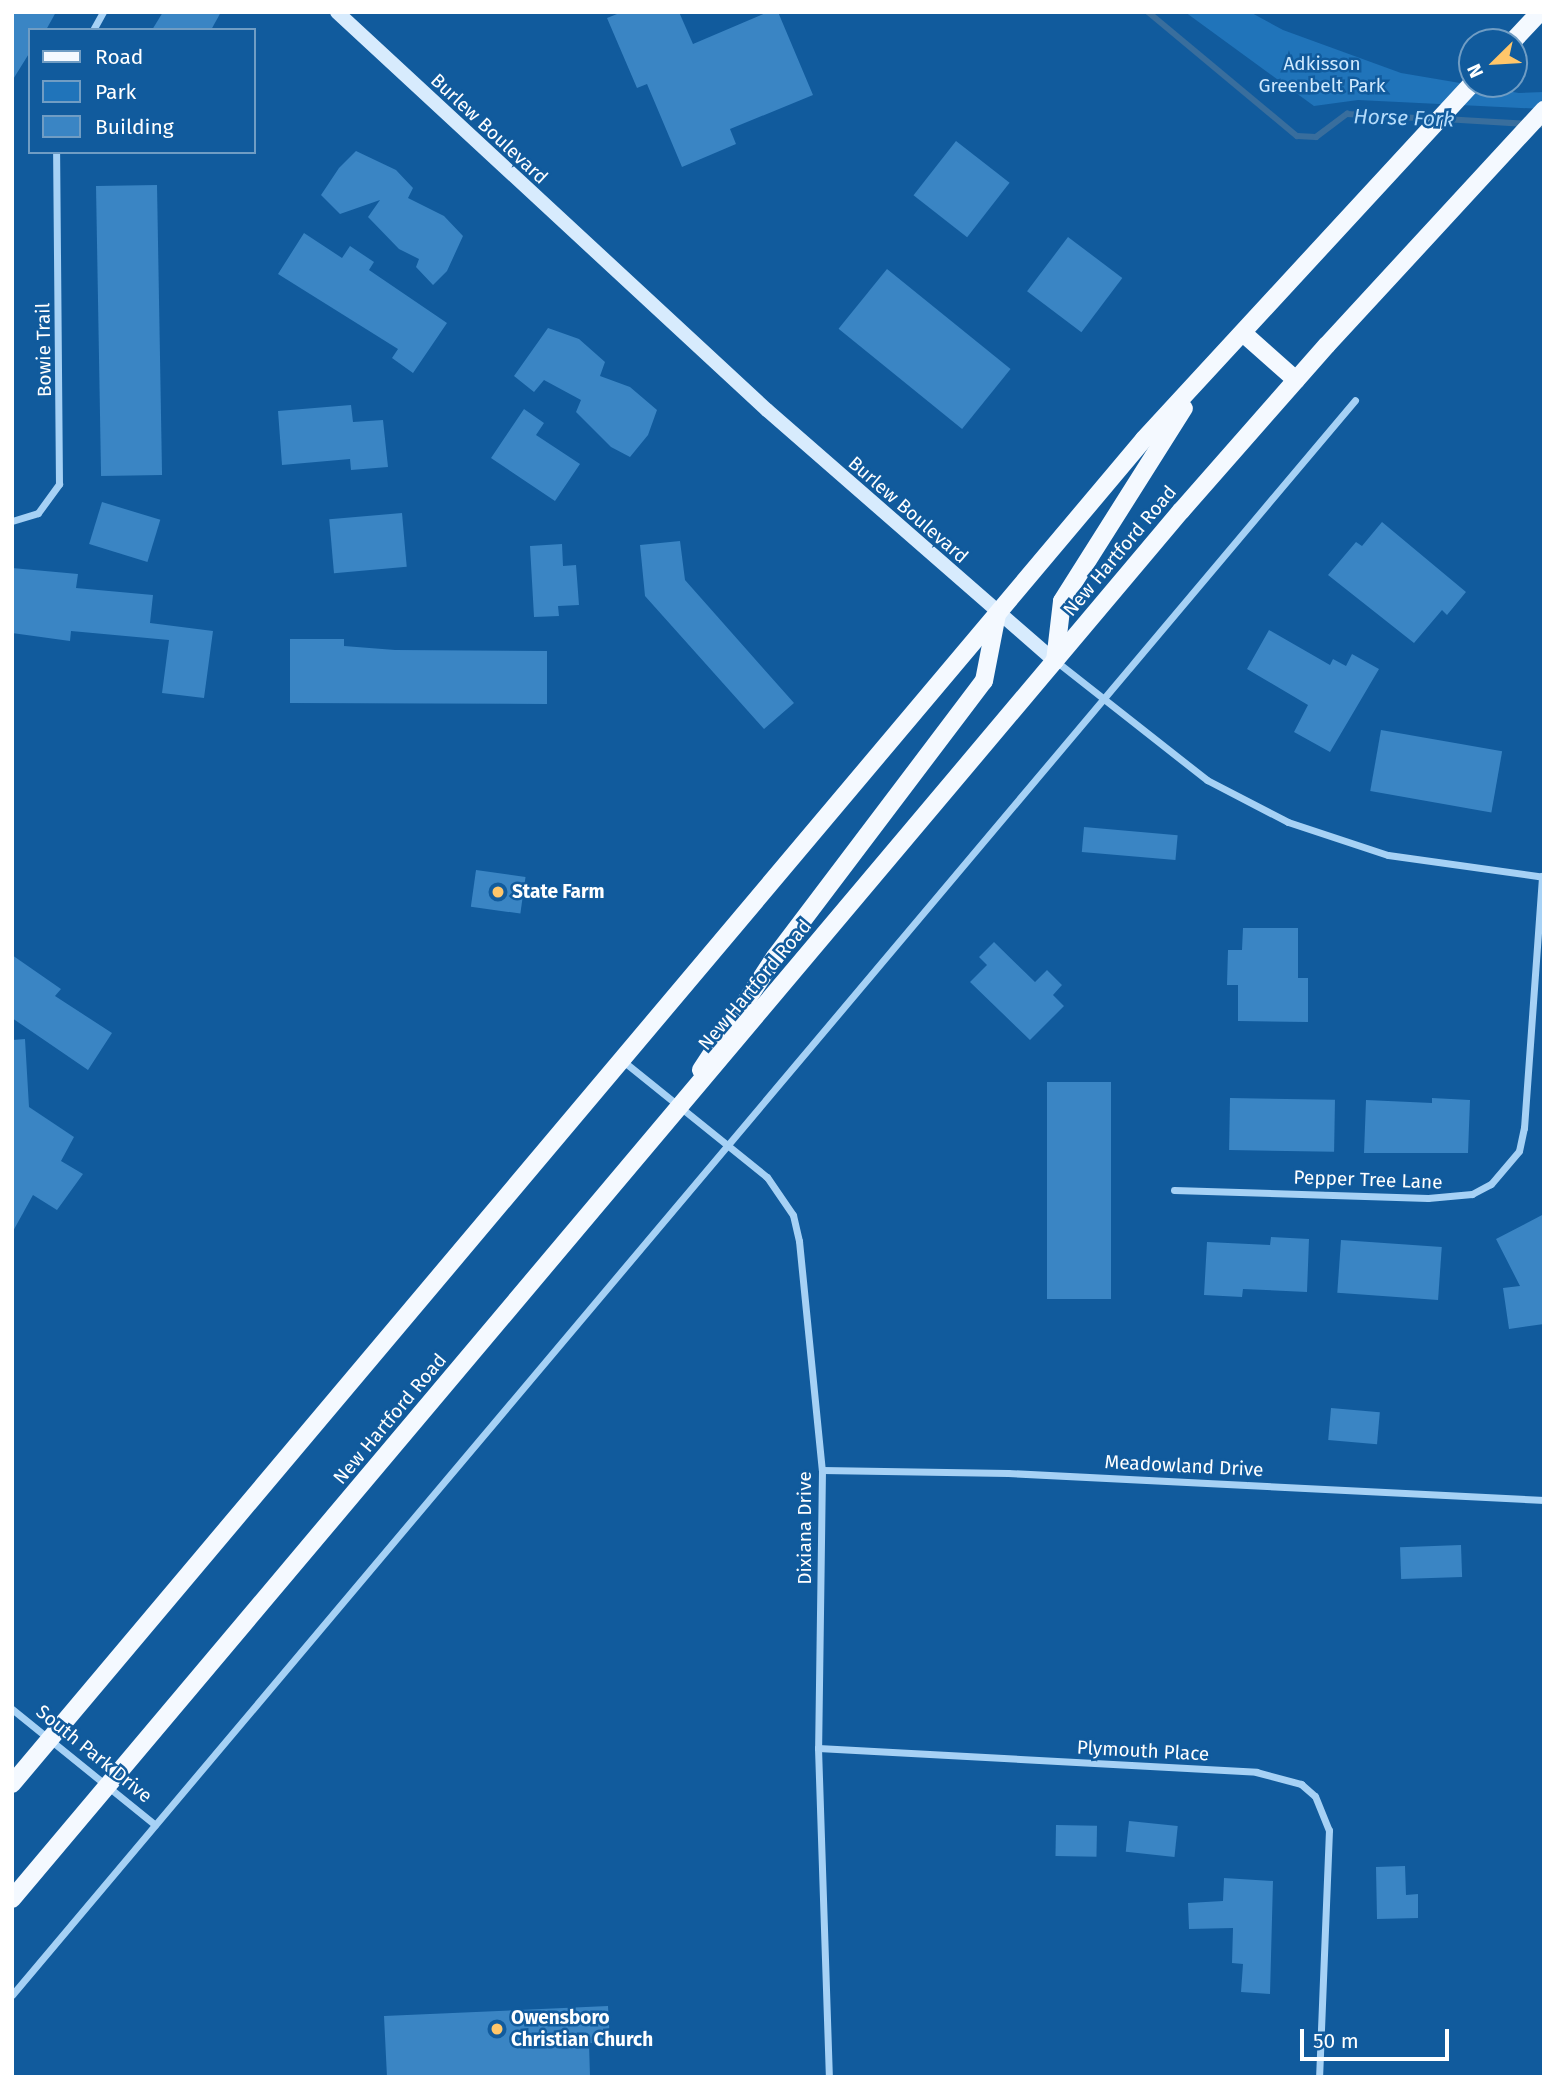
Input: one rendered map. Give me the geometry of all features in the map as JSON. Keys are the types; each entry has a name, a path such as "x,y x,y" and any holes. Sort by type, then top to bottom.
{"main road":[{"path":"1525,28 1539,12"},
{"path":"12,1784 1144,439 1205,376 1392,167 1459,98"},
{"name":"New Hartford Road","path":"12,1899 1055,661 1296,380 1544,110"},
{"path":"1243,333 1296,380"},
{"path":"1055,661 1062,601 1205,376"},
{"path":"680,1107 721,1034 775,957 984,681 997,614"}],"street":[{"path":"94,28 103,12"},
{"name":"Burlew Boulevard","path":"337,12 738,383 997,614 1101,699 1208,780 1288,822 1388,855 1543,877"},
{"name":"Bowie Trail","path":"12,521 38,513 59,484 56,154"},
{"path":"12,1996 1355,400"},
{"name":"Pepper Tree Lane","path":"1174,1189 1451,1198 1491,1184 1507,1169 1524,1128 1543,877"},
{"name":"Dixiana Drive","path":"622,1060 767,1177 793,1215 799,1241 822,1470 818,1748 829,2077"},
{"name":"Meadowland Drive","path":"822,1470 1008,1473 1544,1500"},
{"name":"South Park Drive","path":"12,1709 155,1825"},
{"name":"Plymouth Place","path":"818,1748 1281,1776 1308,1790 1324,1812 1329,1830 1319,2077"}],"green space":[{"name":"Adkisson Greenbelt Park","path":"1185,12 1250,12 1283,30 1401,73 1458,83 1458,98 1528,98 1528,93 1544,92 1544,109 1358,100 1314,106"}],"building":[{"path":"12,12 56,12 47,28 28,28 28,55 12,81"},
{"path":"163,12 221,12 212,28 153,28"},
{"path":"622,12 679,12 693,44 768,12 778,12 813,95 730,129 736,144 682,167 647,84 637,88 607,18"},
{"path":"956,141 1010,183 967,237 914,195"},
{"path":"356,151 396,170 413,188 408,198 444,216 463,236 447,271 433,285 416,267 419,259 399,249 368,217 380,200 340,214 321,195 339,168"},
{"path":"157,185 162,475 101,476 96,186"},
{"path":"304,233 342,258 350,246 374,262 369,270 447,323 413,373 392,358 398,349 278,274"},
{"path":"1068,237 1122,278 1081,332 1027,291"},
{"path":"887,269 1011,369 962,429 839,329"},
{"path":"548,328 579,339 605,362 600,376 630,387 657,410 648,435 630,457 611,447 576,412 581,400 544,380 534,392 514,376"},
{"path":"351,405 353,422 383,420 388,467 351,470 350,459 282,465 278,411"},
{"path":"524,409 544,423 536,435 580,464 555,501 491,458"},
{"path":"102,502 160,520 147,562 89,544"},
{"path":"402,513 407,567 334,573 329,519"},
{"path":"1382,522 1466,592 1447,615 1442,610 1414,643 1328,575 1356,542 1362,546"},
{"path":"680,541 685,580 794,703 764,729 645,596 640,545"},
{"path":"562,544 563,566 576,565 579,605 558,606 559,616 534,617 530,546"},
{"path":"12,568 78,574 76,588 153,595 150,623 213,631 204,698 162,693 169,640 71,631 70,641 12,633"},
{"path":"1269,630 1330,665 1333,659 1346,666 1352,654 1379,669 1330,752 1294,732 1308,705 1247,669"},
{"path":"290,639 344,639 344,646 395,650 547,651 547,704 290,703"},
{"path":"1381,730 1502,751 1491,812 1370,791"},
{"path":"1084,827 1178,835 1175,860 1082,852"},
{"name":"State Farm","path":"476,870 526,877 520,914 471,907"},
{"path":"1243,928 1298,928 1298,978 1308,978 1308,1022 1238,1021 1238,985 1227,985 1228,950 1242,950"},
{"path":"994,942 1035,982 1047,970 1062,985 1053,995 1064,1006 1030,1040 970,982 987,965 979,957"},
{"path":"12,955 61,989 55,996 112,1033 88,1070 12,1018"},
{"path":"25,1039 29,1107 74,1137 61,1161 83,1174 57,1210 33,1195 12,1233 12,1040"},
{"path":"1047,1082 1111,1082 1111,1299 1047,1299"},
{"path":"1230,1098 1335,1100 1334,1152 1229,1150"},
{"path":"1432,1098 1470,1100 1468,1153 1364,1153 1366,1100 1432,1103"},
{"path":"1544,1214 1544,1324 1509,1329 1503,1288 1520,1286 1496,1239"},
{"path":"1271,1237 1309,1239 1307,1292 1243,1289 1242,1297 1204,1295 1207,1242 1270,1245"},
{"path":"1341,1240 1442,1247 1438,1300 1337,1293"},
{"path":"1331,1408 1380,1412 1377,1444 1328,1440"},
{"path":"1461,1545 1462,1577 1401,1579 1400,1547"},
{"path":"1129,1821 1178,1826 1174,1857 1126,1852"},
{"path":"1056,1825 1097,1826 1096,1857 1055,1856"},
{"path":"1405,1866 1406,1895 1418,1894 1418,1918 1377,1919 1376,1867"},
{"path":"1224,1878 1273,1881 1270,1994 1241,1992 1243,1964 1232,1963 1233,1928 1189,1929 1188,1903 1223,1901"},
{"name":"Owensboro Christian Church","path":"608,2006 610,2042 589,2043 590,2077 387,2077 384,2016"}],"waterway":[{"name":"Horse Fork","path":"1148,12 1297,136 1316,137 1347,114 1434,119"},
{"name":"Horse Fork","path":"1444,119 1544,125"}],"place":[{"name":"State Farm","path":"498,892"},
{"name":"Owensboro Christian Church","path":"497,2029"}]}
